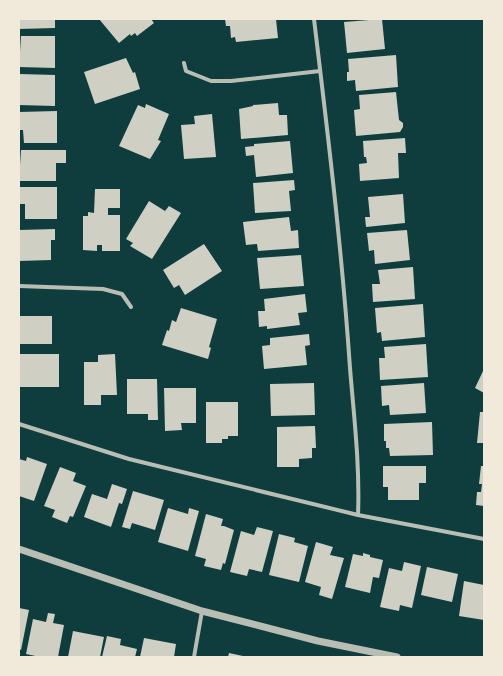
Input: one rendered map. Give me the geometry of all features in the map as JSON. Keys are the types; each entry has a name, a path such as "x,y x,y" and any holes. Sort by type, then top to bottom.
{"street":[{"path":"314,19 336,200 359,484 358,515"},
{"path":"184,63 186,71 211,81 232,81 320,71"},
{"path":"19,286 102,289 122,294 131,307"},
{"path":"19,424 130,459 358,515 484,539"},
{"path":"19,549 202,611 318,641 397,657"},
{"path":"194,657 202,611"}],"building":[{"path":"19,19 55,19 55,28 19,29"},
{"path":"99,19 151,19 154,23 137,36 135,33 131,36 130,34 119,43"},
{"path":"225,19 276,19 278,38 236,42 235,37 231,38 230,26 226,26"},
{"path":"382,19 385,49 347,53 344,22"},
{"path":"21,36 55,36 55,68 19,67"},
{"path":"396,55 398,87 356,91 355,80 347,81 347,72 349,72 348,59"},
{"path":"126,58 133,73 135,72 140,89 95,104 84,72"},
{"path":"20,74 55,75 55,106 19,105"},
{"path":"396,92 399,120 403,123 403,127 400,132 356,136 354,110 360,109 359,95"},
{"path":"278,103 279,115 287,115 288,135 241,139 239,109 253,105"},
{"path":"146,104 169,114 158,140 161,141 150,159 119,146 138,105 145,108"},
{"path":"57,111 57,143 24,143 23,130 19,130 19,112"},
{"path":"212,114 216,157 184,159 181,125 195,124 194,116"},
{"path":"405,138 406,153 398,153 399,178 360,181 359,164 367,163 366,157 364,157 363,141"},
{"path":"290,141 293,173 256,177 254,155 246,156 245,147 254,146 254,144"},
{"path":"21,150 66,150 66,163 56,163 56,181 19,181"},
{"path":"294,180 295,190 289,191 291,211 255,213 253,183"},
{"path":"19,187 57,187 57,219 25,219 25,204 19,204"},
{"path":"95,189 120,189 120,208 108,208 108,215 120,215 120,251 102,251 102,245 97,245 97,251 83,250 83,216 88,216 88,212 94,213"},
{"path":"403,194 405,223 366,227 365,217 370,217 368,197"},
{"path":"149,201 165,211 169,206 181,213 152,259 130,246 133,243 126,239"},
{"path":"289,217 291,231 298,230 299,248 258,251 257,244 246,245 243,222"},
{"path":"55,229 55,240 51,240 51,260 19,261 19,230"},
{"path":"407,230 410,260 375,264 374,250 369,251 367,233"},
{"path":"204,244 222,271 185,295 179,285 174,288 163,270"},
{"path":"301,255 304,286 260,289 257,258"},
{"path":"413,267 415,299 373,302 372,284 380,284 378,270"},
{"path":"305,294 307,312 298,313 300,325 267,329 267,326 259,327 258,311 265,311 264,299"},
{"path":"423,304 425,337 382,341 381,332 377,333 375,308"},
{"path":"181,308 217,319 209,347 211,348 208,359 162,345 167,330 169,331 172,320 176,322"},
{"path":"19,316 52,316 52,344 19,344"},
{"path":"309,334 310,345 305,346 307,365 264,369 262,346 270,345 270,338"},
{"path":"426,344 428,377 380,380 379,358 385,358 384,347"},
{"path":"19,354 59,354 59,387 19,387"},
{"path":"115,354 117,395 101,395 101,405 84,405 84,362 98,362 98,355"},
{"path":"484,369 484,393 475,388"},
{"path":"127,379 157,379 158,420 148,420 148,414 127,414"},
{"path":"314,383 315,415 271,416 270,384"},
{"path":"424,383 426,413 390,415 389,405 382,406 381,386"},
{"path":"164,388 196,388 196,423 181,423 182,430 165,431"},
{"path":"206,402 238,402 238,436 228,436 228,439 222,439 222,443 206,443"},
{"path":"480,412 484,412 484,443 477,443"},
{"path":"432,422 433,455 390,456 389,448 386,448 386,441 384,441 384,424"},
{"path":"315,426 316,448 312,448 312,458 299,459 299,467 277,467 277,427"},
{"path":"27,457 47,464 34,501 19,496 19,459 26,461"},
{"path":"383,466 426,466 426,483 419,483 419,500 388,500 388,487 383,487"},
{"path":"481,466 484,466 484,506 476,505 477,492 481,492 482,484 479,484"},
{"path":"60,467 76,473 73,481 86,486 73,517 70,516 67,523 52,517 55,510 44,506"},
{"path":"112,484 127,489 122,504 119,503 111,527 84,517 92,494 107,499"},
{"path":"133,491 164,500 155,530 132,523 130,529 122,527"},
{"path":"168,508 188,514 189,508 199,511 188,551 158,542"},
{"path":"206,514 223,519 221,526 234,530 225,564 223,563 221,570 204,566 206,559 195,556"},
{"path":"257,527 273,531 262,572 249,569 247,576 230,572 241,531 254,535"},
{"path":"279,534 295,538 294,542 308,546 299,582 269,575"},
{"path":"316,542 333,547 330,555 344,558 332,599 319,595 321,587 305,582"},
{"path":"363,553 370,555 370,557 383,560 379,578 373,577 370,593 345,587 353,554 363,556"},
{"path":"404,562 421,566 412,608 400,605 399,611 380,607 389,568 402,571"},
{"path":"427,567 458,574 452,602 421,595"},
{"path":"464,581 484,585 484,620 459,616"},
{"path":"19,608 29,610 21,650 19,649"},
{"path":"48,613 55,614 53,623 64,625 58,657 40,657 26,654 33,619 46,622"},
{"path":"73,631 104,637 100,657 68,657"},
{"path":"107,636 121,639 120,645 137,649 135,657 102,657"},
{"path":"144,638 176,644 174,657 140,657"},
{"path":"229,653 243,656 243,657 228,657"}]}
